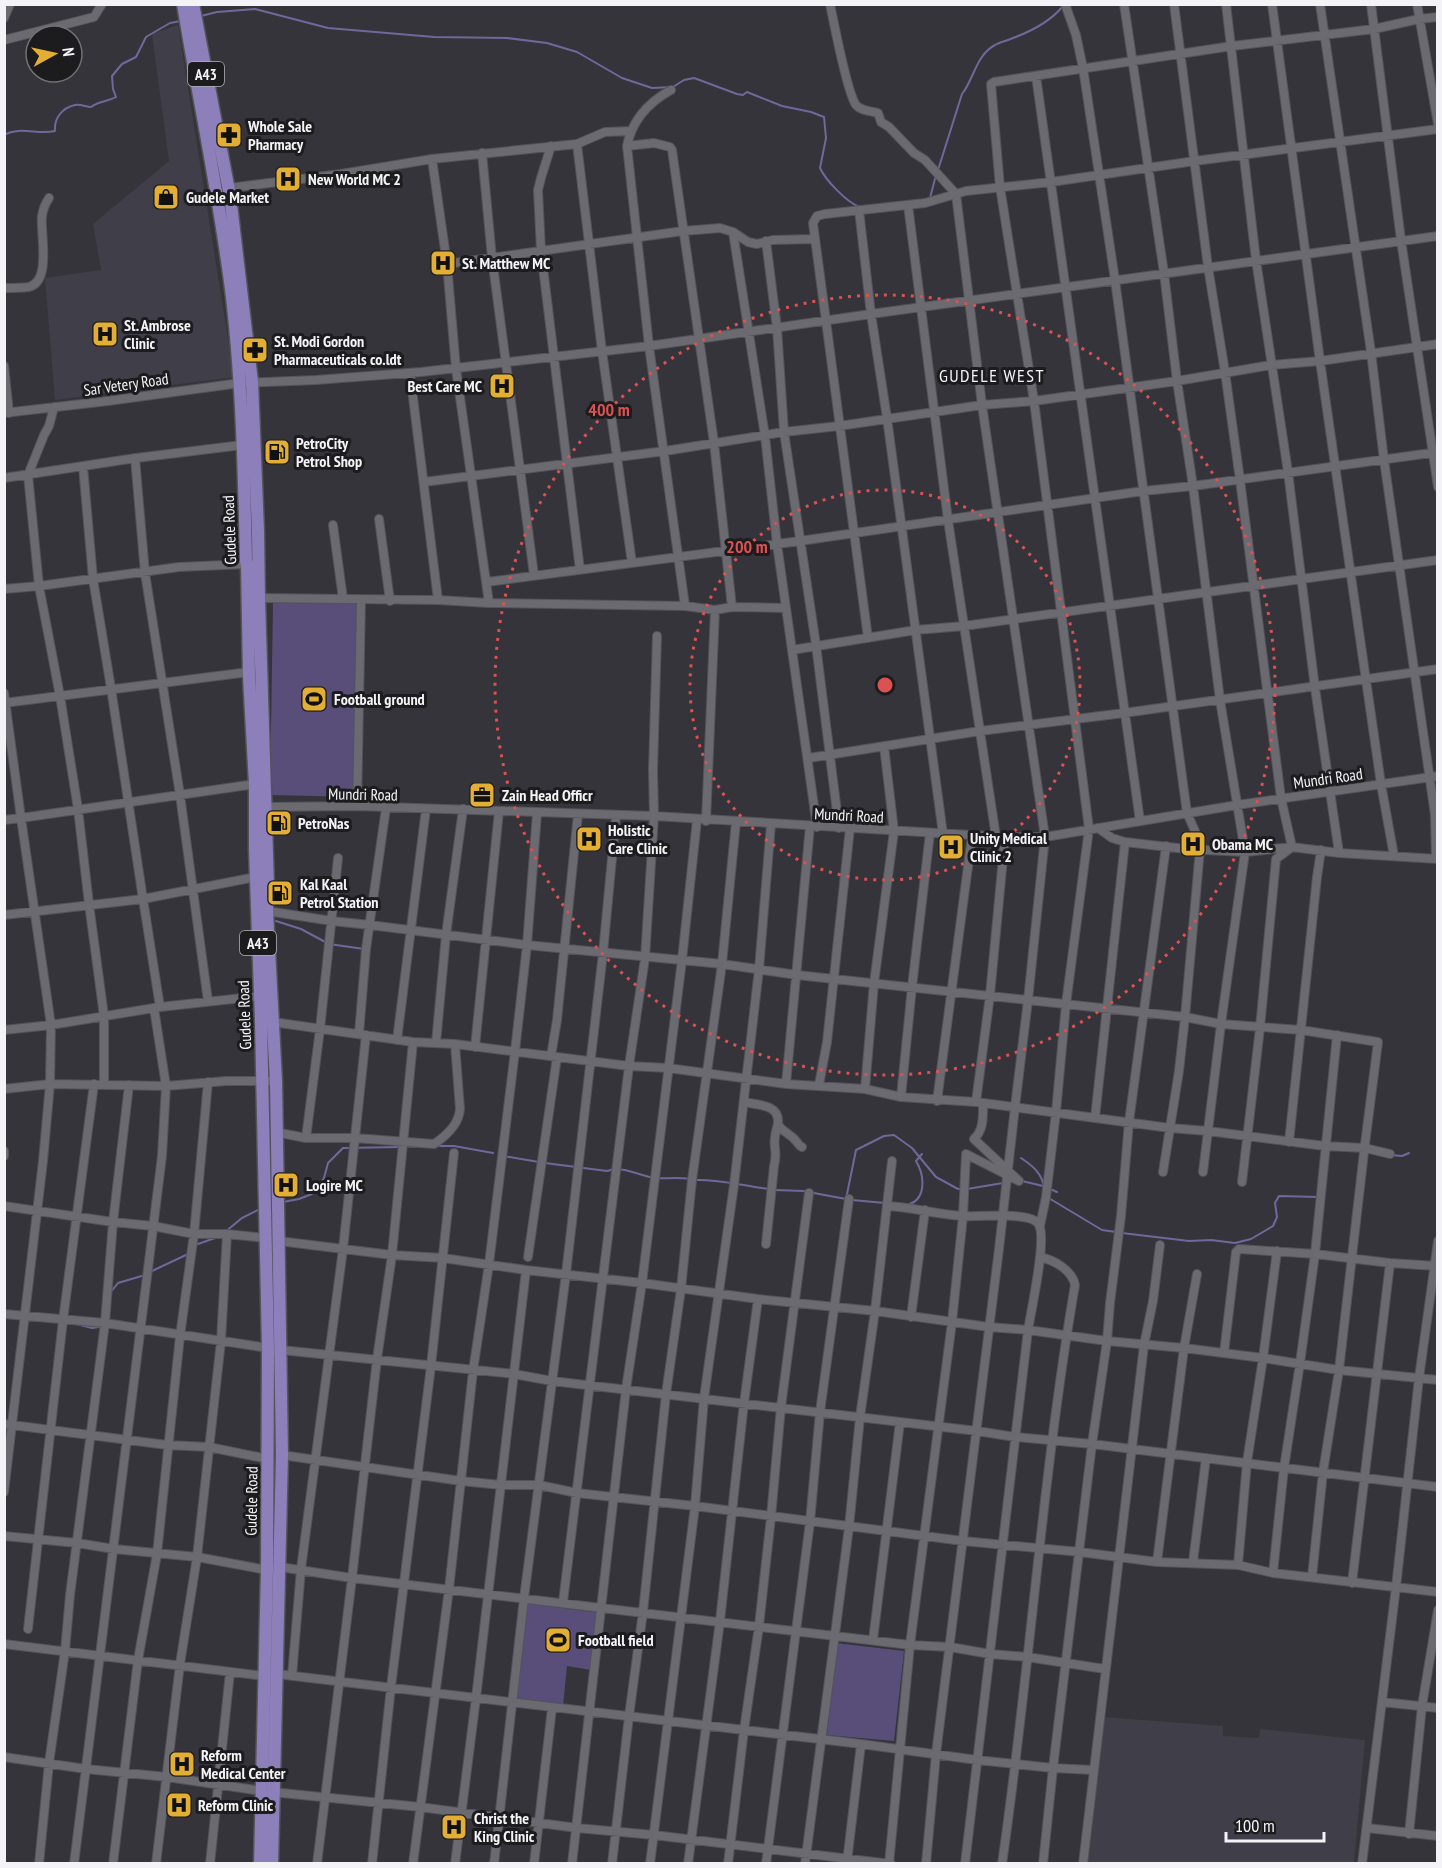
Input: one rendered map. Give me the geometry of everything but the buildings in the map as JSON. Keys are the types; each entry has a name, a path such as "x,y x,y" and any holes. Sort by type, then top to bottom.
{"highway":[{"name":"A43","path":"183,4 191,26"},
{"name":"A43","path":"191,26 193,4"},
{"name":"Gudele Road","path":"191,26 216,123 229,188 246,382 260,598 260,807 256,877 265,1238 282,1455 280,1567 270,1675"},
{"name":"Gudele Road","path":"191,26 246,382 242,445 249,672 273,1022 279,1241 268,1459 267,1570 270,1675 268,1792 272,1863"},
{"name":"Gudele Road","path":"260,1863 268,1792"}],"street":[{"path":"4,18 10,4"},
{"path":"4,40 94,17 102,4"},
{"path":"830,4 855,103 862,109 878,113 881,122 931,166 956,194 982,405 1045,837 1003,1216 936,1754 926,1863"},
{"path":"1065,4 1076,35 1083,68 1100,174 1187,813 1196,831 1200,849 1185,1017 1163,1173"},
{"path":"1124,4 1164,273 1220,700 1245,852 1203,1172"},
{"path":"1174,4 1208,267 1226,372 1281,798 1292,847"},
{"path":"1226,4 1256,260 1288,472 1315,688 1339,853"},
{"path":"1272,4 1320,360 1381,784 1394,856"},
{"path":"1098,828 1112,838 1125,842 1166,846 1245,852 1292,847 1339,853 1437,859 1433,776 1415,674 1320,4"},
{"path":"1371,4 1401,240 1435,453 1437,487"},
{"path":"1417,4 1437,124"},
{"path":"965,1863 1028,1330 1040,1257 1040,1226 1046,1197 1066,1004 1089,829 1034,401 1000,187 991,84 1180,53 1374,29 1437,17"},
{"path":"1036,76 1140,821"},
{"path":"671,90 653,100 634,123 627,146 649,346 685,606"},
{"path":"868,638 813,223 817,216 908,205 1000,187 1437,129"},
{"path":"229,188 341,174 432,159 577,144 605,132 631,131"},
{"path":"627,146 654,143 670,147 672,150 714,443 732,607"},
{"path":"577,144 602,351 632,563"},
{"path":"551,146 538,190 541,251 580,570"},
{"path":"482,153 492,258 534,575"},
{"path":"432,159 447,264 456,369 489,603"},
{"path":"4,288 30,287 39,279 44,264 42,218 49,198"},
{"path":"4,1757 268,1792 380,1802 577,1828 731,1844 847,1861 890,1863 910,1645 952,1322 963,1216 966,1154 1018,1181 974,1139 979,1135 981,1128 980,1103 990,995 1000,837 980,731 948,520 908,205"},
{"path":"859,210 871,314 943,834"},
{"path":"447,264 637,237 720,228 757,244 766,241 815,239"},
{"path":"733,232 765,436 777,544 809,758 814,826 786,1084"},
{"name":"Sar Vetery Road","path":"7,413 246,382 316,380 506,364 1437,236"},
{"path":"766,241 777,328 784,432 816,645 839,828"},
{"path":"423,482 665,451 982,405 1034,401 1271,365 1437,344"},
{"path":"4,366 7,413"},
{"path":"410,373 438,600"},
{"path":"54,407 49,426 28,475 39,586 78,809 104,1016 104,1084"},
{"path":"4,478 135,458 242,445"},
{"path":"487,582 854,534 1047,505 1435,453"},
{"path":"135,458 145,573 180,795 208,1001"},
{"path":"74,1863 142,1329 162,1156 166,1086 143,899 93,579 83,466"},
{"path":"379,519 390,601"},
{"path":"333,525 343,599"},
{"path":"792,650 916,630 964,626 1437,560"},
{"path":"4,589 179,567 247,564"},
{"path":"260,598 685,606 715,610 732,607 786,608"},
{"path":"357,806 361,600"},
{"path":"706,820 715,610"},
{"path":"563,1602 629,1066 645,958 654,816 657,636"},
{"path":"809,758 980,731 1315,688 1437,669"},
{"path":"5,703 249,672"},
{"path":"4,693 51,1025 50,1084 37,1211 8,1425 4,1492"},
{"path":"865,1089 874,983 894,831 884,746"},
{"name":"Mundri Road","path":"260,807 357,806 654,816 972,836 1045,837 1281,798 1433,776"},
{"path":"4,820 255,784"},
{"path":"292,1676 301,1569 343,1249 355,1138 366,949 386,808"},
{"path":"397,1040 426,809"},
{"path":"436,1043 446,935 463,809"},
{"path":"475,1047 500,811"},
{"path":"413,1863 449,1589 527,945 537,813"},
{"path":"528,1257 554,1056 578,814"},
{"path":"494,1863 524,1598 566,1274 603,953 616,816"},
{"path":"572,1863 614,1497 682,960 697,820"},
{"path":"612,1863 692,1180 722,964 736,822"},
{"path":"650,1863 695,1506 704,1398 744,1102 759,969 771,824"},
{"path":"819,1085 827,1042 850,828"},
{"path":"901,1097 930,833"},
{"path":"937,1101 972,836"},
{"path":"1095,1118 1125,842"},
{"path":"1043,1863 1092,1444 1107,1341 1129,1122 1166,846"},
{"path":"1242,1182 1276,859 1292,847"},
{"path":"1289,1142 1321,850"},
{"path":"306,1138 321,1029 338,858"},
{"path":"4,915 143,899 256,877"},
{"path":"267,911 527,945 722,964 797,975 1185,1017 1221,1024 1300,1030 1378,1042 1339,1370 1323,1472 1312,1577"},
{"path":"4,1030 51,1025 157,1007 260,996"},
{"path":"273,1022 413,1042 455,1044 786,1084 865,1089 901,1097 1015,1107 1289,1142 1365,1148 1390,1154"},
{"path":"1273,1573 1284,1468 1314,1254 1337,1035"},
{"path":"317,1863 377,1359 392,1255 413,1042"},
{"path":"275,1132 306,1138 355,1138 434,1144 443,1138 459,1118 455,1044"},
{"path":"4,1089 50,1084 166,1086 226,1081 276,1081"},
{"path":"113,1863 138,1660 157,1554 167,1445 194,1234 208,1082"},
{"path":"28,1629 63,1320 94,1084"},
{"path":"39,1863 49,1763 105,1323 113,1222 129,1085"},
{"path":"744,1102 772,1109 777,1113 778,1125 775,1135 777,1154 766,1244"},
{"path":"778,1125 784,1133 802,1147"},
{"path":"4,1151 4,1156"},
{"path":"372,1863 454,1153"},
{"path":"805,1863 836,1636 860,1417 892,1161"},
{"path":"728,1863 759,1626 781,1407 809,1193"},
{"path":"766,1863 797,1631 820,1412 849,1199"},
{"path":"4,1206 153,1226 194,1234 227,1234 265,1238"},
{"path":"887,1206 963,1216 1028,1218 1040,1226"},
{"path":"911,1317 925,1210"},
{"path":"156,1863 180,1664 197,1557 221,1341 227,1234"},
{"path":"279,1241 392,1255 443,1258 758,1299 875,1311 989,1327 1224,1353 1339,1370 1437,1380"},
{"path":"1362,1863 1437,1241"},
{"path":"1083,1863 1144,1345 1153,1301 1160,1245"},
{"path":"1224,1353 1236,1252 1239,1249 1435,1266"},
{"path":"1238,1565 1247,1462 1277,1251"},
{"path":"1002,1863 1017,1763 1052,1440 1075,1285 1070,1274 1050,1260 1040,1257"},
{"path":"1352,1583 1390,1263"},
{"path":"455,1863 526,1270"},
{"path":"1157,1562 1184,1348 1197,1274"},
{"path":"688,1863 707,1726 758,1299"},
{"path":"4,1314 105,1323 275,1349 514,1374 552,1381 1015,1437 1247,1462 1437,1487"},
{"path":"873,1640 900,1422"},
{"path":"8,1425 167,1445 209,1447 268,1459"},
{"path":"282,1455 501,1485 539,1485 577,1494 654,1501 963,1541 1157,1562 1238,1565 1273,1573 1437,1592"},
{"path":"1193,1562 1206,1458"},
{"path":"4,1536 197,1557 267,1570"},
{"path":"280,1567 352,1578 910,1645 950,1647 1105,1669"},
{"path":"1409,1834 1422,1706 1437,1610"},
{"path":"4,1644 230,1672 391,1687 977,1760 1093,1770"},
{"path":"210,1863 230,1672"},
{"path":"1382,1702 1437,1708"},
{"path":"534,1863 552,1708"},
{"path":"847,1861 861,1744"},
{"path":"1367,1828 1437,1836"}],"shaded area":[{"name":"Gudele Market","path":"178,25 234,377 55,400 45,278 101,270 93,224 169,161 152,34"},
{"name":"Football ground","path":"273,602 358,603 355,797 270,795"},
{"name":"Football field","path":"524,1603 601,1613 591,1670 567,1666 563,1706 513,1701"},
{"path":"836,1643 904,1651 894,1741 827,1735"},
{"path":"1102,1717 1223,1726 1223,1736 1259,1738 1260,1729 1365,1740 1354,1863 1085,1864"}],"waterway":[{"path":"938,170 962,94 979,61 989,49 1040,25 1063,6"},
{"path":"201,16 217,12 255,9 328,28 434,37 507,38 547,43 577,52 622,78 652,88 673,87 684,80 694,78 737,94 743,95 747,92 782,106 824,117 826,138 820,168 837,190 859,207"},
{"path":"4,135 16,131 55,131 57,118 70,106 91,107 116,97 112,76 122,64 136,57 146,37 170,23 181,21"},
{"path":"930,198 936,175"},
{"path":"276,921 301,929 329,944 364,949"},
{"path":"846,1199 856,1150 884,1136 894,1135 912,1148 936,1177 962,1189"},
{"path":"417,1146 454,1146 493,1153"},
{"path":"283,1202 312,1194 324,1178 328,1163 343,1148 400,1147"},
{"path":"1391,1155 1402,1156 1409,1153"},
{"path":"905,1205 912,1203 921,1194 921,1174 916,1161 922,1154"},
{"path":"503,1156 539,1162"},
{"path":"1021,1158 1037,1171 1044,1189"},
{"path":"545,1163 607,1171 619,1169 655,1178 689,1179"},
{"path":"695,1180 769,1189"},
{"path":"1022,1181 1043,1186"},
{"path":"967,1189 1003,1183"},
{"path":"1048,1188 1057,1192"},
{"path":"775,1190 803,1191 846,1199"},
{"path":"1122,1233 1189,1241 1211,1240 1235,1243 1251,1239 1273,1226 1277,1217 1275,1203 1279,1196 1319,1197"},
{"path":"1047,1197 1102,1230 1116,1232"},
{"path":"852,1200 885,1203"},
{"path":"225,1232 242,1218 260,1209"},
{"path":"195,1245 218,1237"},
{"path":"150,1272 188,1254"},
{"path":"110,1293 118,1283 145,1275"},
{"path":"73,1323 92,1328 99,1327 101,1324"}],"place":[{"name":"Whole Sale Pharmacy","path":"229,135"},
{"name":"New World MC 2","path":"288,179"},
{"name":"Gudele Market","path":"166,197"},
{"name":"St. Matthew MC","path":"443,263"},
{"name":"St. Ambrose Clinic","path":"105,334"},
{"name":"St. Modi Gordon Pharmaceuticals co.ldt","path":"255,350"},
{"name":"Best Care MC","path":"502,386"},
{"name":"PetroCity Petrol Shop","path":"277,452"},
{"name":"Football ground","path":"314,699"},
{"name":"Zain Head Officr","path":"482,795"},
{"name":"PetroNas","path":"279,823"},
{"name":"Holistic Care Clinic","path":"589,839"},
{"name":"Obama MC","path":"1193,844"},
{"name":"Unity Medical Clinic 2","path":"951,847"},
{"name":"Kal Kaal Petrol Station","path":"280,893"},
{"name":"Logire MC","path":"286,1185"},
{"name":"Football field","path":"558,1640"},
{"name":"Reform Medical Center","path":"182,1764"},
{"name":"Reform Clinic","path":"179,1805"},
{"name":"Christ the King Clinic","path":"454,1827"}],"district":[{"name":"GUDELE WEST","path":"992,375"}]}
